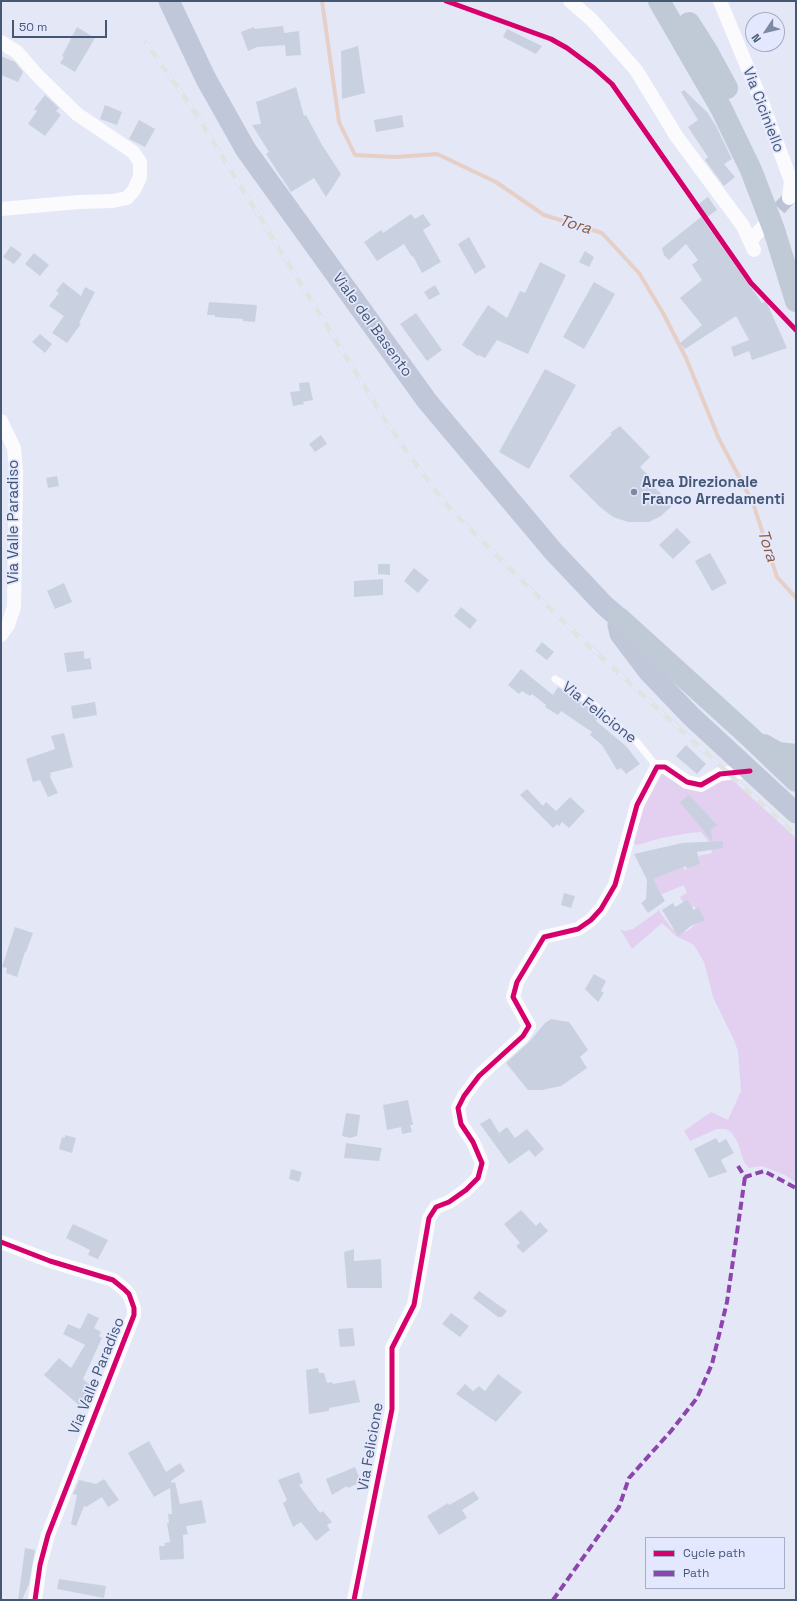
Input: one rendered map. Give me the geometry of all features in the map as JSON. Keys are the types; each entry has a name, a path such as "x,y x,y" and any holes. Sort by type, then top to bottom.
{"highway":[{"path":"659,1 721,108 751,170 774,230 796,301"},
{"path":"676,1 708,53 736,105 766,169 796,251"},
{"path":"619,618 749,736 796,781"},
{"path":"749,736 778,753 796,755"}],"main road":[{"name":"Viale del Basento","path":"168,1 206,79 246,150 427,401 553,550 604,605 619,618"},
{"path":"619,618 618,625 620,634 648,671 743,771 796,812"}],"street":[{"path":"570,1 592,20 636,70 677,137 742,226 752,246 763,227"},
{"name":"Via Ciciniello","path":"720,1 763,106 791,181 789,198"},
{"path":"1,42 17,52 38,76 77,114 133,152 140,162 140,177 134,190 127,198 113,201 79,202 1,209"},
{"name":"Via Valle Paradiso","path":"1,421 14,448 16,474 14,607 3,626"},
{"path":"657,767 665,767 687,782 701,785 720,774 743,771"},
{"name":"Via Felicione","path":"354,1600 392,1409 392,1348 414,1305 429,1218 436,1207 449,1202 466,1190 478,1178 482,1163 473,1142 461,1124 458,1108 464,1096 479,1076 523,1036 529,1026 513,997 517,982 538,945 544,937 578,930 591,920 601,909 615,885 637,805 657,767"},
{"name":"Via Valle Paradiso","path":"1,1242 50,1261 113,1280 124,1288 129,1294 134,1308 134,1315 48,1535 40,1565 35,1600"}],"lane":[{"name":"Via Felicione","path":"555,679 594,705 637,742 657,767"}],"shaded area":[{"path":"657,769 688,786 728,776 796,838 796,1183 785,1175 762,1166 749,1168 744,1162 738,1143 731,1132 726,1129 717,1129 690,1141 684,1131 711,1112 728,1120 741,1091 738,1051 713,997 704,962 694,945 676,936 662,923 632,949 620,929 625,931 633,929 668,904 659,911 673,930 680,925 686,932 703,919 694,906 692,907 683,902 680,897 687,893 684,885 662,894 655,884 649,885 647,880 683,867 685,870 700,864 698,856 712,853 710,843 701,832 661,838 637,845 631,842"}],"building":[{"path":"283,26 284,33 299,31 301,55 286,56 285,45 257,47 248,51 241,32 254,27 255,29"},
{"path":"77,27 95,38 75,72 60,63"},
{"path":"507,29 542,46 536,54 503,37"},
{"path":"358,46 365,93 342,99 341,51"},
{"path":"1,56 15,62 23,72 18,82 1,75"},
{"path":"296,87 304,116 306,115 322,145 341,174 326,197 314,178 291,192 266,154 269,152 252,125 261,124 256,102"},
{"path":"684,90 707,112 716,126 732,159 724,164 735,177 724,186 705,160 708,157 688,127 698,120 681,92"},
{"path":"45,95 59,108 56,111 61,115 45,136 28,124 37,111 34,109"},
{"path":"105,105 122,112 117,125 100,119"},
{"path":"402,115 404,127 376,132 374,120"},
{"path":"139,120 155,129 145,147 129,139"},
{"path":"708,197 717,210 706,218 697,205"},
{"path":"411,214 415,219 423,214 431,225 423,230 441,262 422,273 413,256 412,257 404,244 377,261 364,242 381,230 383,233"},
{"path":"701,217 762,303 766,301 787,348 752,360 749,351 734,357 731,347 749,340 736,316 685,349 680,343 702,325 680,298 702,280 692,265 698,260 686,244 669,260 664,255 662,248"},
{"path":"469,237 486,267 475,274 458,244"},
{"path":"11,246 22,254 14,264 3,257"},
{"path":"585,251 594,257 589,267 579,262"},
{"path":"34,253 49,265 40,276 25,264"},
{"path":"540,262 566,275 528,354 497,340 485,358 479,355 478,356 462,345 488,305 507,318 520,291 525,293"},
{"path":"63,282 81,296 85,287 95,292 79,323 81,324 67,343 52,333 64,316 49,306 59,293 56,291"},
{"path":"594,282 615,294 584,349 563,337"},
{"path":"435,285 440,294 429,300 424,292"},
{"path":"209,302 257,305 255,322 243,321 243,319 207,315"},
{"path":"416,313 442,350 427,361 400,324"},
{"path":"40,334 52,344 45,353 32,342"},
{"path":"545,369 576,385 529,469 499,452"},
{"path":"309,382 313,400 303,402 304,404 293,406 290,392 300,391 299,383"},
{"path":"620,426 650,457 640,467 653,480 650,483 673,505 661,516 649,522 628,522 613,517 600,507 569,476 612,434 610,433"},
{"path":"321,435 327,444 315,452 309,444"},
{"path":"57,476 59,486 48,488 46,478"},
{"path":"677,528 691,542 673,559 659,545"},
{"path":"710,553 727,583 712,591 695,561"},
{"path":"378,564 390,564 390,575 378,574"},
{"path":"414,568 429,580 418,593 404,581"},
{"path":"383,579 383,595 354,597 354,581"},
{"path":"64,583 72,602 55,609 47,591"},
{"path":"461,607 477,620 470,629 454,616"},
{"path":"542,642 554,652 547,660 535,651"},
{"path":"84,651 84,659 90,658 92,669 67,672 64,653"},
{"path":"521,669 553,695 558,687 591,709 596,713 594,716 598,719 596,721 626,746 640,764 626,774 621,768 617,770 602,745 590,735 592,732 561,711 558,715 545,707 546,705 532,694 530,696 522,691 519,694 508,685"},
{"path":"95,702 97,715 73,719 71,706"},
{"path":"64,733 73,767 50,773 50,777 58,793 48,797 40,780 33,782 26,759 55,749 51,736"},
{"path":"686,745 706,764 697,774 676,756"},
{"path":"527,789 543,806 546,802 556,811 570,797 585,811 569,828 562,822 559,826 557,824 553,828 520,795"},
{"path":"689,795 717,825 711,829 712,841 680,802"},
{"path":"723,841 723,848 697,852 700,864 687,869 686,866 653,879 665,901 648,913 641,903 646,899 647,880 634,854 682,843"},
{"path":"564,893 575,896 571,908 561,905"},
{"path":"687,900 694,910 698,907 705,920 691,926 678,936 662,910 673,903 675,907"},
{"path":"15,927 33,933 17,977 6,973 7,968 2,967"},
{"path":"594,974 606,981 601,991 604,993 598,1002 585,989"},
{"path":"551,1019 569,1022 588,1050 580,1057 587,1068 561,1086 542,1090 528,1090 506,1063 529,1042 545,1023"},
{"path":"408,1100 413,1125 410,1125 412,1132 402,1134 401,1127 387,1130 383,1105"},
{"path":"346,1113 360,1115 357,1136 350,1138 342,1136"},
{"path":"490,1118 499,1133 507,1127 515,1138 527,1129 544,1149 535,1157 529,1150 509,1164 480,1124"},
{"path":"65,1135 76,1138 72,1153 59,1149 62,1137 65,1138"},
{"path":"716,1138 719,1143 726,1139 734,1153 721,1160 727,1172 709,1178 694,1149"},
{"path":"346,1143 382,1148 379,1161 344,1158"},
{"path":"291,1169 302,1172 299,1182 289,1179"},
{"path":"521,1210 536,1226 540,1222 548,1231 523,1253 516,1246 520,1243 504,1224"},
{"path":"73,1224 108,1240 98,1259 88,1255 90,1250 66,1238"},
{"path":"354,1249 354,1261 381,1259 382,1288 347,1288 344,1252"},
{"path":"479,1291 507,1311 502,1317 498,1317 473,1298"},
{"path":"88,1313 99,1318 94,1328 101,1332 99,1336 102,1338 83,1379 96,1390 81,1407 44,1375 59,1358 71,1368 85,1345 63,1334 68,1324 80,1329"},
{"path":"451,1313 469,1326 460,1337 442,1324"},
{"path":"353,1328 355,1346 340,1347 338,1329"},
{"path":"318,1368 319,1373 324,1373 327,1383 332,1382 333,1384 355,1380 360,1402 329,1408 329,1411 309,1414 306,1370"},
{"path":"498,1374 522,1392 496,1422 456,1394 465,1384 473,1391 479,1386 485,1391"},
{"path":"149,1441 166,1472 180,1463 185,1471 171,1481 172,1483 175,1482 180,1504 202,1500 206,1523 186,1526 188,1534 183,1535 184,1559 160,1560 159,1546 165,1546 164,1543 170,1542 167,1523 169,1523 168,1514 172,1514 170,1488 154,1497 128,1453"},
{"path":"355,1467 361,1482 348,1488 347,1486 332,1495 326,1479"},
{"path":"299,1472 303,1483 299,1485 320,1513 323,1511 332,1522 327,1525 330,1530 316,1541 301,1522 293,1527 283,1503 287,1500 278,1480"},
{"path":"104,1479 119,1500 108,1507 102,1497 86,1507 84,1506 76,1526 71,1524 77,1495 73,1494 79,1480 96,1484"},
{"path":"474,1491 479,1499 462,1510 467,1518 439,1535 427,1516 448,1503 449,1505"},
{"path":"25,1548 35,1550 29,1584 22,1600 18,1600"},
{"path":"59,1579 106,1586 104,1598 57,1589"}],"waterway":[{"name":"Tora","path":"322,1 339,122 355,155 395,157 437,154 496,182 544,215 602,233 639,273 663,313 686,358 719,439 753,503 777,577 796,598"}],"tunnel":[{"path":"765,224 789,198"}],"railway":[{"path":"146,43 191,106 387,423 444,502 576,634 796,835"}],"marked path":[{"path":"738,1166 745,1177 764,1171 796,1188"},
{"path":"553,1600 619,1507 629,1478 671,1431 697,1398 712,1364 727,1302 745,1177"}],"cycle path":[{"path":"446,1 551,39 567,48 594,68 612,84 751,283 796,330"},
{"path":"354,1600 392,1409 392,1348 414,1305 429,1218 436,1207 449,1202 466,1190 478,1178 482,1163 473,1142 461,1124 458,1108 464,1096 479,1076 523,1036 529,1026 513,997 517,982 544,937 578,929 591,920 601,909 615,885 637,805 657,767 665,767 687,782 701,785 720,774 750,771"},
{"path":"1,1242 50,1261 113,1280 129,1294 134,1308 134,1315 48,1535 40,1565 35,1600"}],"place":[{"name":"Area Direzionale Franco Arredamenti","path":"634,492"}]}
